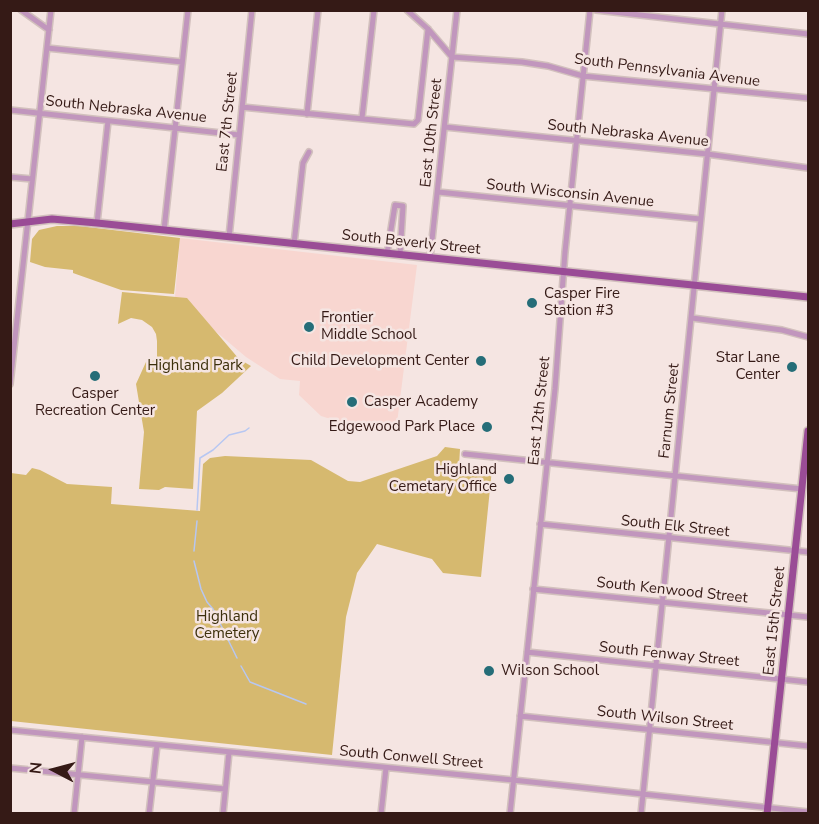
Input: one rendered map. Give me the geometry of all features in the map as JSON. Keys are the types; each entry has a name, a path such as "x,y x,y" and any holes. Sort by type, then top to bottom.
{"main road":[{"name":"South Beverly Street","path":"10,224 52,219 97,223 808,297"},
{"name":"East 15th Street","path":"768,811 808,431"}],"street":[{"path":"21,10 49,30"},
{"path":"10,384 51,10"},
{"path":"164,230 188,10"},
{"name":"East 7th Street","path":"229,237 252,10"},
{"path":"308,114 318,10"},
{"path":"362,118 374,10"},
{"path":"407,10 428,29 452,57"},
{"name":"East 10th Street","path":"430,258 457,10"},
{"name":"East 12th Street","path":"510,813 558,350 569,206 590,10"},
{"path":"596,10 808,34"},
{"name":"Farnum Street","path":"640,813 657,666 722,10"},
{"path":"242,107 414,124 418,120 428,29"},
{"path":"47,48 182,62"},
{"name":"South Pennsylvania Avenue","path":"452,57 522,62 548,66 583,76 808,98"},
{"name":"South Nebraska Avenue","path":"10,110 239,135"},
{"path":"97,223 108,121"},
{"name":"South Nebraska Avenue","path":"445,127 707,154 808,168"},
{"path":"294,244 303,163 309,152"},
{"path":"10,177 32,179"},
{"name":"South Wisconsin Avenue","path":"438,192 700,219"},
{"path":"387,254 395,205 404,206 400,255"},
{"path":"10,311 18,312"},
{"path":"692,318 763,327 808,337"},
{"path":"465,454 802,489"},
{"name":"South Elk Street","path":"540,524 808,552"},
{"name":"South Kenwood Street","path":"533,589 808,617"},
{"name":"South Fenway Street","path":"527,652 808,682"},
{"name":"South Wilson Street","path":"520,716 808,746"},
{"name":"South Conwell Street","path":"10,730 513,780 768,811 808,812"},
{"path":"74,813 82,737"},
{"path":"149,813 157,745"},
{"path":"223,813 229,752"},
{"path":"10,768 225,789"},
{"path":"381,813 386,768"}],"shaded area":[{"name":"Frontier Middle School","path":"180,238 417,265 396,431 354,426 321,416 299,395 300,381 280,379 246,357 175,297"}],"green space":[{"path":"57,226 79,226 180,238 174,294 121,290 73,273 73,270 45,267 30,262 32,239 39,230"},
{"name":"Highland Park","path":"122,292 187,298 239,359 251,366 222,393 197,411 193,489 165,487 159,490 139,489 144,432 136,384 146,362 157,360 157,341 152,327 142,320 131,318 118,324"},
{"name":"Highland Cemetery","path":"445,447 460,449 459,466 492,469 481,577 443,573 432,559 377,544 357,573 346,617 332,755 11,721 11,473 26,475 32,468 67,484 112,487 111,504 200,511 203,464 210,458 225,456 311,460 348,481 360,482 437,456"}],"waterway":[{"path":"197,510 200,458 213,450 229,435 249,428"},
{"path":"194,551 197,521"},
{"path":"194,561 201,589 237,658"},
{"path":"241,666 250,682 306,704"}],"place":[{"name":"Casper Fire Station #3","path":"532,303"},
{"name":"Frontier Middle School","path":"309,327"},
{"name":"Child Development Center","path":"481,361"},
{"name":"Star Lane Center","path":"792,367"},
{"name":"Casper Recreation Center","path":"95,376"},
{"name":"Casper Academy","path":"352,402"},
{"name":"Edgewood Park Place","path":"487,427"},
{"name":"Highland Cemetary Office","path":"509,479"},
{"name":"Wilson School","path":"489,671"}]}
